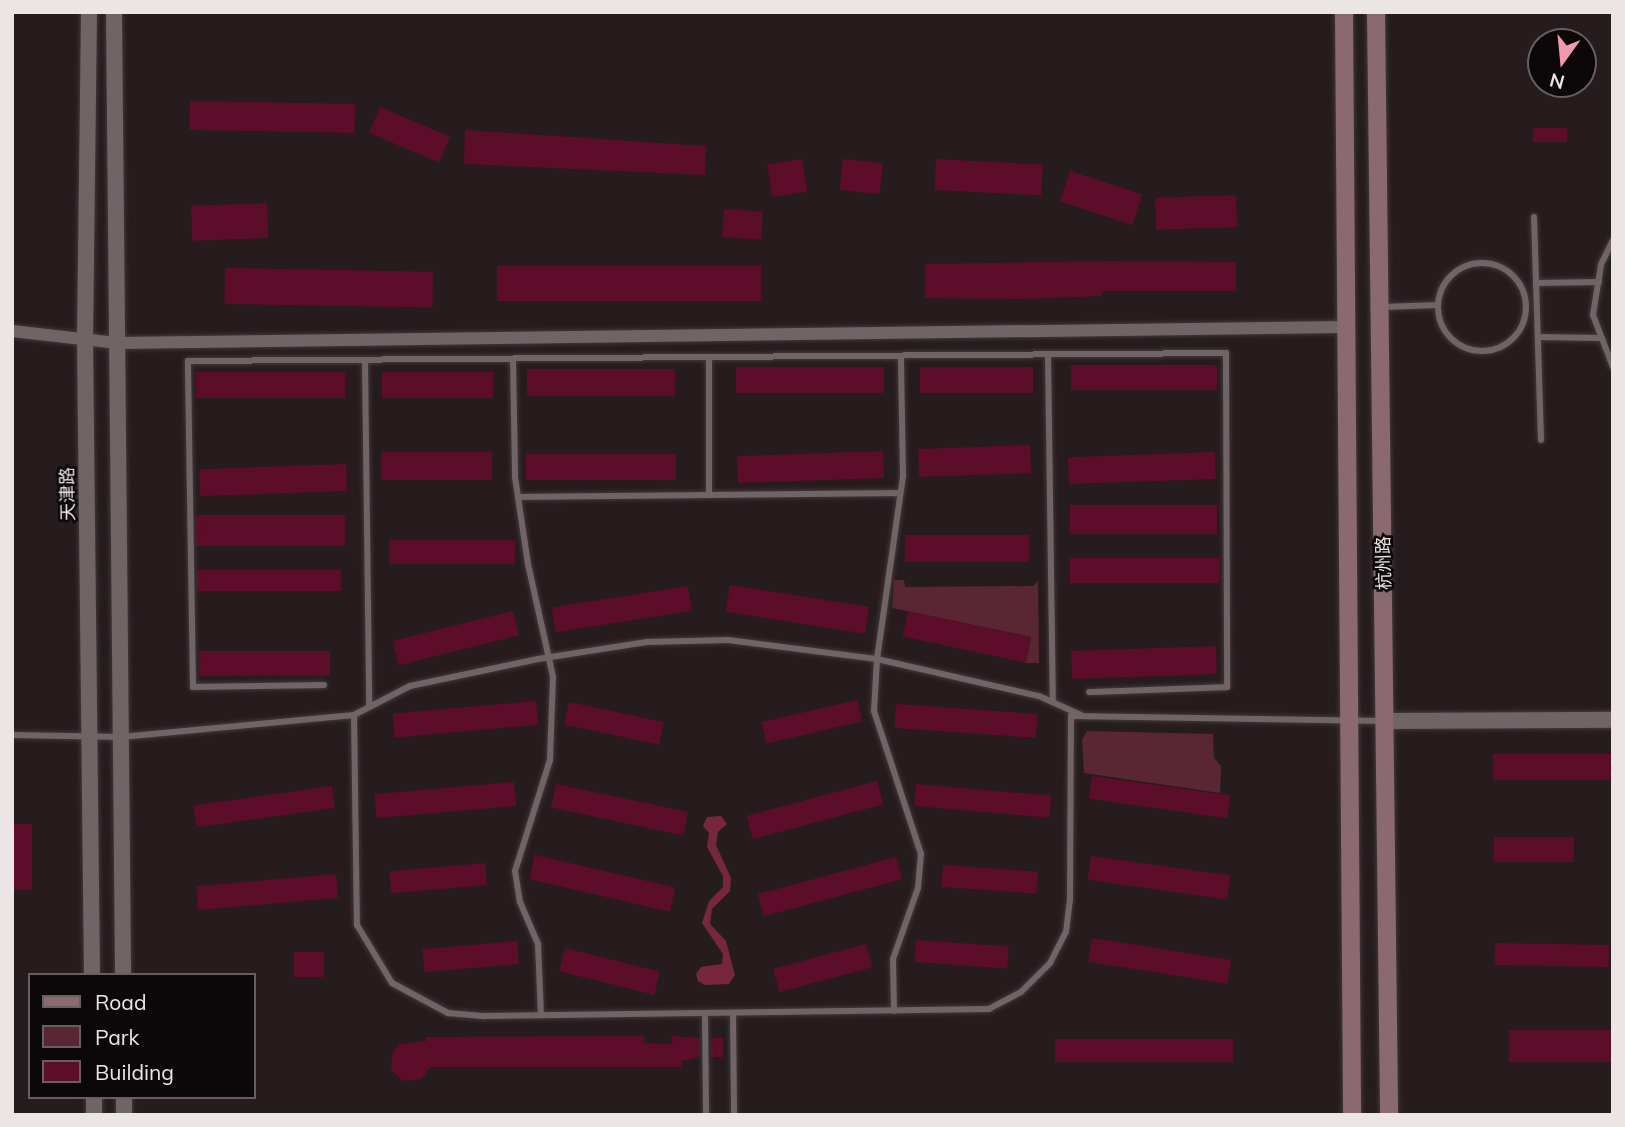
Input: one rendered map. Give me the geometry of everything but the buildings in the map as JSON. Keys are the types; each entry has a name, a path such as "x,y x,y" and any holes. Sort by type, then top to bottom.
{"main road":[{"path":"1344,12 1343,327 1352,1115"},
{"name":"杭州路","path":"1376,12 1389,1115"}],"street":[{"name":"天津路","path":"89,12 85,341 92,973"},
{"path":"114,12 123,973"},
{"path":"12,331 118,343 1343,327"},
{"path":"1385,721 1613,720"}],"lane":[{"path":"1534,217 1541,440"},
{"path":"1613,240 1599,282 1593,315 1613,366"},
{"path":"1472,264 1495,264 1515,277 1526,297 1525,321 1513,341 1492,351 1469,351 1449,338 1438,318 1438,305 1439,294 1451,274 1472,264"},
{"path":"1536,283 1599,282"},
{"path":"1381,307 1438,305"},
{"path":"1526,309 1537,308"},
{"path":"1538,337 1600,338"},
{"path":"324,685 193,687 188,361 1048,356 1226,352 1227,687 1088,692"},
{"path":"1048,356 1052,702"},
{"path":"894,1011 893,958 918,888 921,854 874,711 877,659 900,493 901,357"},
{"path":"709,358 709,495"},
{"path":"513,359 518,497 552,677 550,760 514,871 520,902 538,944 543,982 541,1015"},
{"path":"365,360 369,707"},
{"path":"518,497 900,493"},
{"path":"12,735 89,734 121,737 354,715 410,686 547,658 647,642 728,640 877,659 1052,702 1082,716"},
{"path":"354,715 357,925 371,955 392,983 448,1013 541,1015 989,1009 1021,992 1049,962 1066,932 1070,899 1071,716 1385,721"},
{"path":"705,1013 706,1115"},
{"path":"733,1013 734,1115"}],"green space":[{"path":"894,580 904,580 905,587 1033,586 1038,581 1039,663 1026,663 1031,637 892,608"},
{"path":"1087,731 1213,734 1214,758 1221,766 1220,793 1084,773 1082,740"}],"shaded area":[{"path":"721,816 727,824 718,832 716,845 731,878 730,891 712,909 710,924 726,941 735,975 729,984 705,985 698,981 696,974 701,967 722,964 723,954 702,923 709,901 723,887 723,876 707,847 709,833 703,826 707,817"}]}
